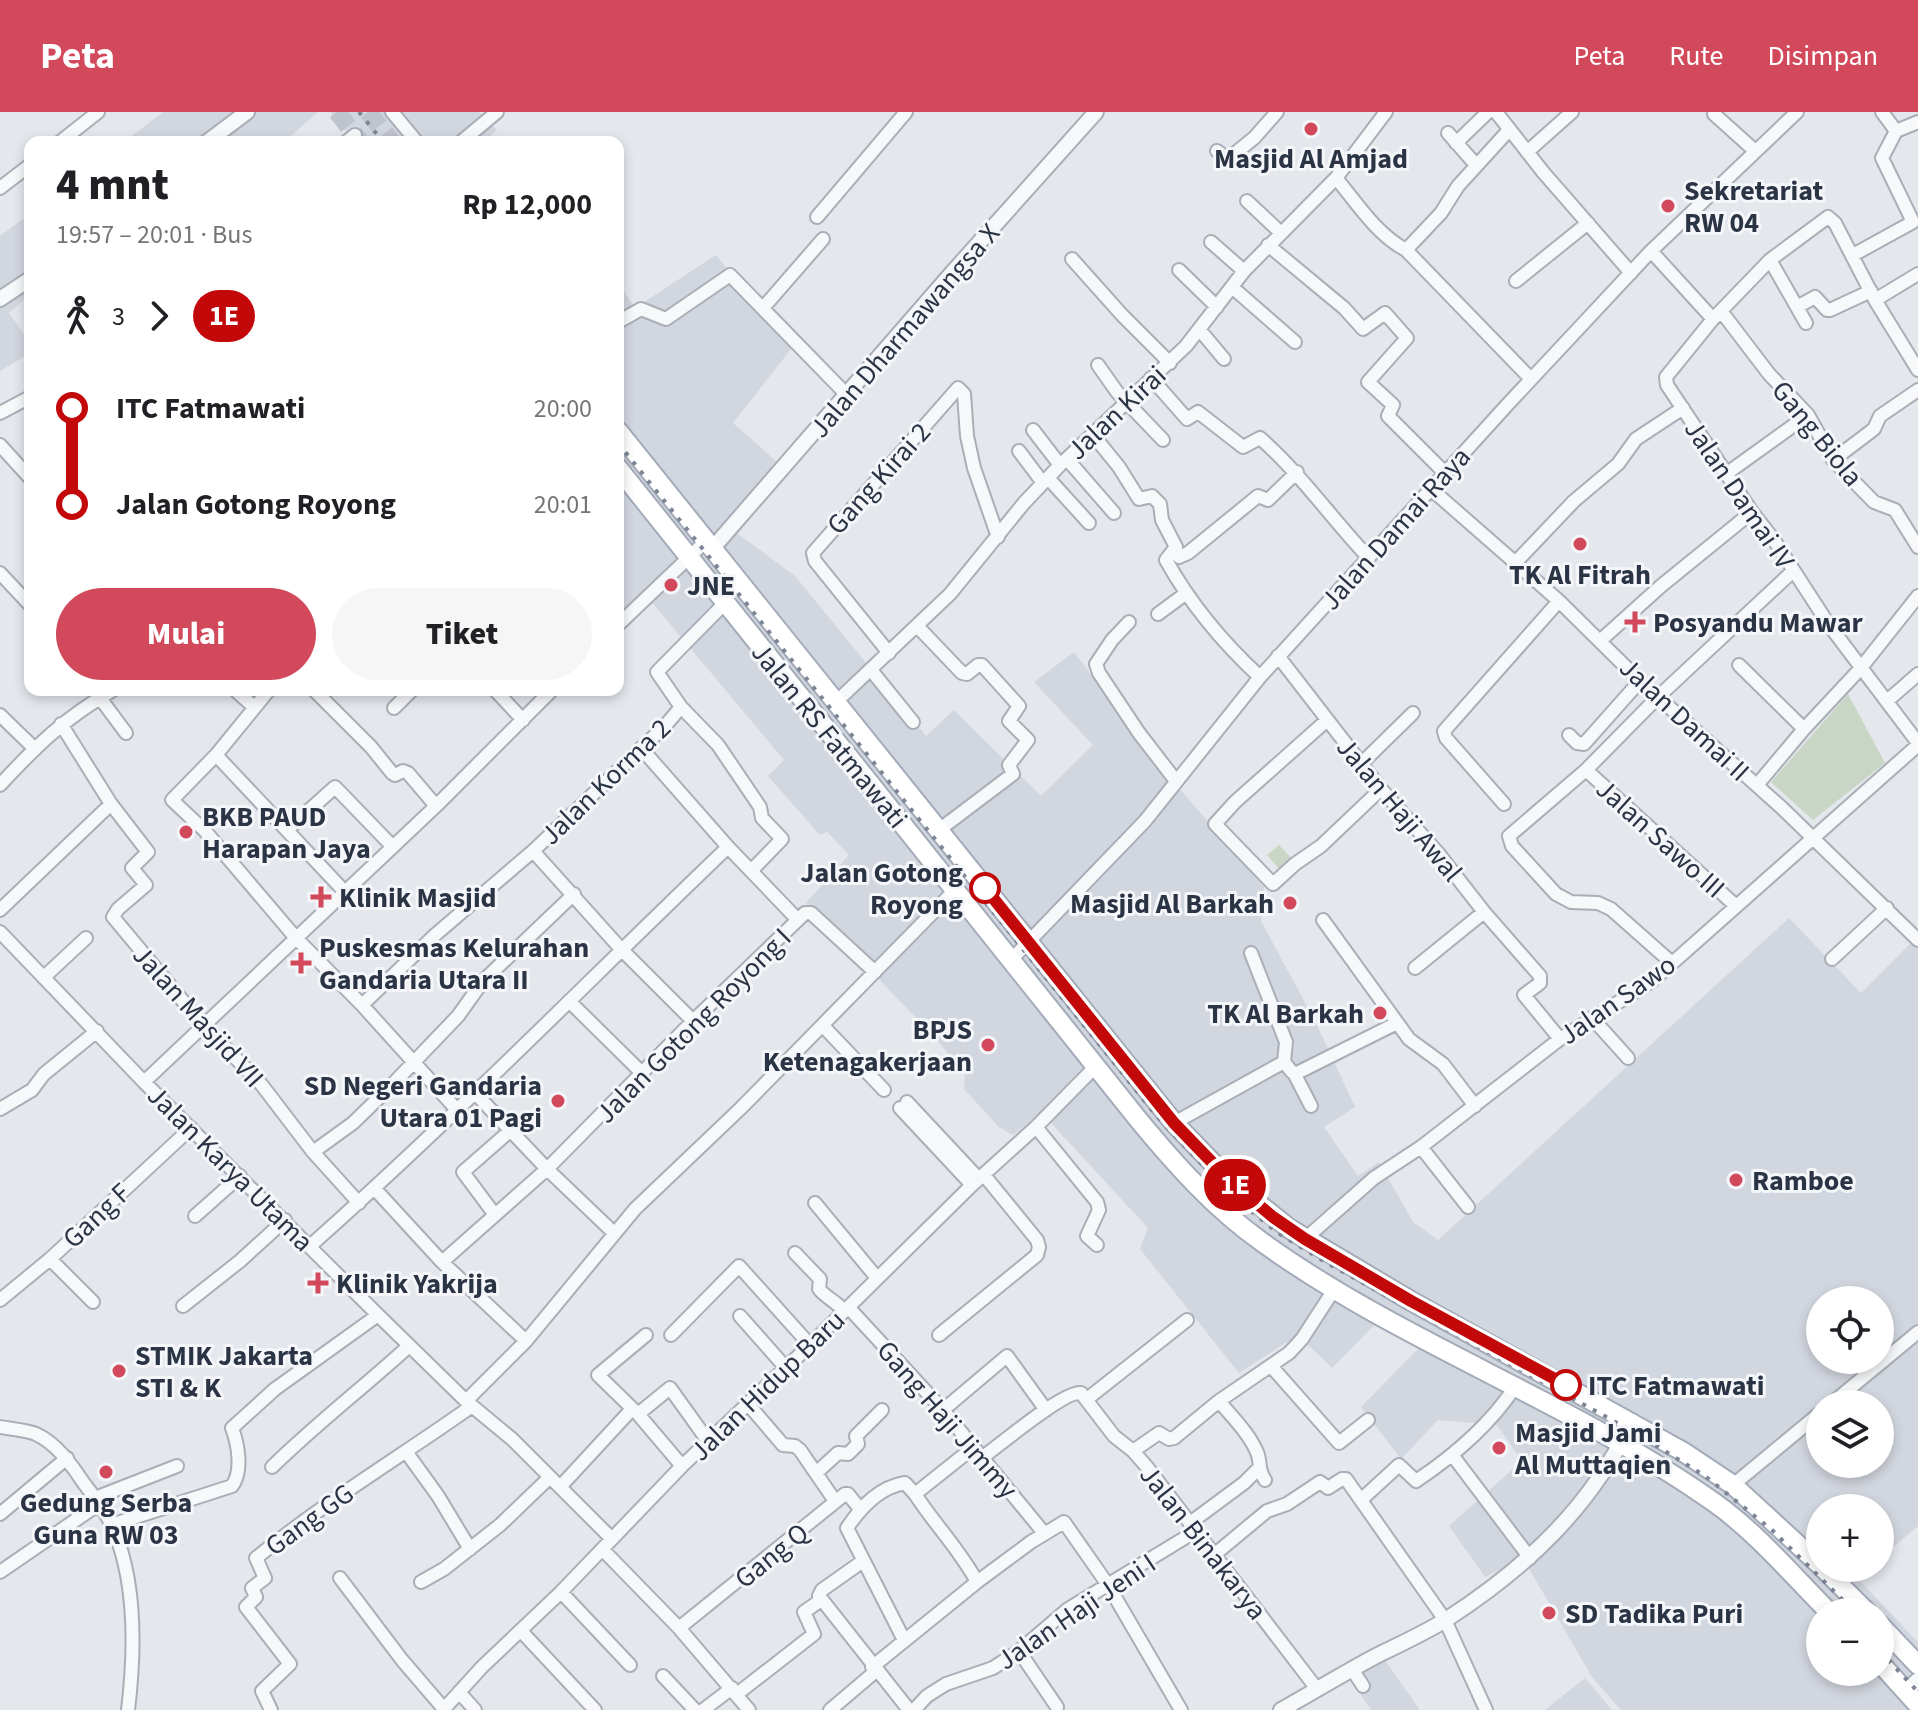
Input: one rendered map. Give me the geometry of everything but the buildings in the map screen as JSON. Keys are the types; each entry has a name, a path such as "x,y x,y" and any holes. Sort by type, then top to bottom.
{"main road":[{"name":"Jalan RS Fatmawati","path":"624,439 1174,1123 1231,1182 1305,1239 1411,1301 1632,1421 1733,1485 1806,1553"},
{"name":"Jalan RS Fatmawati","path":"624,476 1157,1143 1231,1218 1273,1250 1335,1288 1621,1445 1717,1504 1815,1598"},
{"name":"Jalan RS Fatmawati","path":"1836,1582 1853,1598"},
{"path":"1894,1640 1918,1665"},
{"path":"1894,1675 1914,1692"}],"street":[{"path":"68,136 98,112"},
{"path":"392,112 412,136"},
{"path":"468,136 497,112"},
{"path":"817,217 906,112"},
{"name":"Jalan Dharmawangsa X","path":"709,545 847,395 1096,112"},
{"path":"1217,151 1227,159 1254,138 1277,112"},
{"name":"Jalan Kirai","path":"836,702 918,627 1045,480 1170,363 1244,271 1336,178 1386,112"},
{"path":"1476,165 1452,138 1488,112"},
{"path":"1496,112 1631,273"},
{"path":"1527,152 1572,112"},
{"name":"Jalan Damai Raya","path":"1010,961 1145,821 1278,656 1531,379 1651,251 1797,112"},
{"path":"1882,112 1896,131"},
{"path":"1714,114 1754,150"},
{"path":"213,136 236,115"},
{"path":"1853,255 1915,228 1883,160 1896,131 1918,122"},
{"path":"1406,250 1441,213 1458,186 1509,130"},
{"path":"0,188 24,170"},
{"path":"1336,178 1380,230 1406,250 1531,379"},
{"path":"1247,201 1280,232"},
{"path":"1651,251 1717,315 1770,260 1828,217 1835,223 1873,295 1916,362"},
{"path":"1516,281 1588,223"},
{"path":"763,308 823,239"},
{"path":"1211,242 1244,271"},
{"path":"1268,245 1344,308 1364,330 1385,313 1407,338 1368,382 1393,405 1388,416 1445,473"},
{"path":"1072,259 1170,363"},
{"path":"1770,260 1806,323"},
{"path":"1179,270 1217,307"},
{"path":"1797,307 1815,297 1830,310 1918,274"},
{"path":"624,319 641,309 666,319 730,275 847,395"},
{"path":"0,299 24,283"},
{"path":"1232,287 1295,342"},
{"name":"Jalan Damai IV","path":"1717,315 1666,377 1667,385 1860,669 1918,744"},
{"name":"Gang Biola","path":"1717,315 1808,415 1833,460 1874,502 1895,510 1918,547"},
{"path":"1199,329 1224,359"},
{"path":"1098,365 1163,440"},
{"path":"1151,378 1187,419 1198,412 1243,447 1260,438 1297,472 1369,558"},
{"name":"Gang Kirai 2","path":"889,653 815,561 813,553 918,436 952,393 960,388 964,394 967,436 974,468 998,537"},
{"path":"1833,460 1874,429 1880,416 1918,390"},
{"path":"0,413 24,400"},
{"path":"1516,562 1574,501 1618,464 1636,439 1683,408"},
{"path":"1726,474 1794,425"},
{"path":"1033,430 1114,513"},
{"path":"1093,435 1119,467 1139,499 1152,496 1160,504 1162,520 1176,547 1170,556"},
{"path":"0,445 24,471"},
{"path":"1019,451 1089,523"},
{"path":"1170,556 1179,557 1188,553 1258,496 1268,500 1297,472"},
{"name":"Jalan Damai II","path":"1431,489 1559,601 1640,681 1757,785 1918,940"},
{"path":"1601,640 1752,512"},
{"path":"624,619 687,557 709,545"},
{"path":"1170,556 1185,594 1228,647 1260,677"},
{"name":"Jalan Sawo III","path":"1672,963 1611,909 1598,903 1571,902 1556,894 1509,841 1511,833 1586,770 1658,697 1793,571"},
{"path":"0,573 24,599"},
{"path":"1158,614 1185,594"},
{"path":"1757,785 1860,669 1918,596"},
{"path":"1504,804 1446,738 1444,731 1559,601"},
{"name":"Jalan Korma 2","path":"362,1005 435,935 533,851 681,707 657,672 724,604"},
{"path":"1129,622 1096,664 1139,733 1176,781"},
{"path":"918,627 962,673 967,674 982,665 1019,706 1009,721 1028,740 1009,765 1013,774 939,830"},
{"name":"Jalan Haji Awal","path":"1278,656 1381,789 1438,853 1541,980 1524,995 1560,1039"},
{"path":"1739,665 1804,729"},
{"path":"871,670 913,722"},
{"path":"1887,701 1918,674"},
{"path":"1569,735 1577,743 1584,744 1640,681"},
{"path":"0,785 61,724 103,696"},
{"path":"108,696 126,733"},
{"path":"242,696 254,707"},
{"path":"264,696 216,755 172,800 205,831 295,937 362,1005 457,1110"},
{"path":"320,696 371,747 392,773 408,773 436,806"},
{"path":"394,708 406,696"},
{"path":"501,696 523,720"},
{"path":"144,1082 436,806 546,696"},
{"path":"681,707 718,745 756,800 762,818 782,839 751,871"},
{"path":"1362,763 1413,713"},
{"path":"0,715 34,748"},
{"path":"1326,721 1235,802 1215,824 1273,884 1321,846 1381,789"},
{"path":"0,910 111,804 61,724"},
{"name":"Jalan Sawo","path":"1305,1239 1374,1178 1421,1147 1560,1039 1636,993 1918,744"},
{"path":"641,748 728,847 798,920"},
{"path":"216,755 344,891"},
{"name":"Jalan Sawo III","path":"1586,770 1736,906"},
{"path":"287,830 335,787 393,847"},
{"name":"Jalan Masjid VII","path":"111,804 148,852 132,868 146,885 113,917 203,1025 261,1084 313,1152 359,1203"},
{"path":"310,1246 476,1094 728,847"},
{"path":"533,851 621,949 693,1021"},
{"path":"470,1549 407,1453 469,1404 526,1341 614,1233 954,891"},
{"path":"313,1152 353,1123 458,1016 491,972 574,894"},
{"path":"1832,959 1887,908"},
{"path":"1415,968 1484,912"},
{"name":"Jalan Gotong Royong I","path":"442,1262 547,1169 805,913 811,913 875,972"},
{"path":"1323,920 1409,1039 1443,1064 1475,1106"},
{"name":"Jalan Karya Utama","path":"0,932 144,1082 409,1346 469,1404 512,1439 612,1539"},
{"path":"44,977 86,938"},
{"path":"1251,953 1286,1042 1284,1062 1294,1073 1311,1106"},
{"path":"569,1001 643,1074"},
{"path":"1592,1018 1628,1058"},
{"path":"1294,1073 1397,1023"},
{"path":"823,1026 884,1090"},
{"path":"0,1109 32,1090 44,1074 97,1031"},
{"path":"1174,1123 1284,1062"},
{"name":"Jalan Hidup Baru","path":"444,1710 682,1466 1096,1066"},
{"path":"476,1094 547,1169 614,1233"},
{"path":"904,1105 1037,1240 1039,1251 939,1335"},
{"path":"1036,1127 1097,1202 1099,1210 1087,1233 1097,1245"},
{"name":"Gang F","path":"0,1300 50,1259 191,1128"},
{"path":"495,1215 463,1172 511,1130"},
{"path":"1421,1147 1468,1207"},
{"path":"195,1216 240,1176"},
{"path":"374,1188 442,1262 526,1341"},
{"path":"815,1203 877,1278"},
{"path":"183,1306 285,1220"},
{"name":"Gang Haji Jimmy","path":"795,1253 820,1279 819,1289 822,1293 846,1309 943,1410 1044,1533"},
{"path":"50,1259 93,1302"},
{"path":"671,1335 739,1266 810,1345"},
{"path":"1133,1451 1159,1433 1169,1439 1174,1438 1219,1401 1271,1366 1302,1339 1335,1288"},
{"path":"111,1525 232,1486 236,1481 238,1448 231,1430 275,1389 378,1315"},
{"path":"740,1316 786,1368"},
{"path":"915,1494 1075,1392 1087,1399 1187,1320"},
{"path":"1848,1390 1918,1332"},
{"path":"646,1335 598,1375 682,1466"},
{"path":"272,1467 319,1422 409,1346"},
{"path":"943,1410 1007,1356 1046,1410"},
{"path":"1271,1366 1339,1443 1368,1420"},
{"path":"1362,1499 1399,1465 1416,1481 1453,1456 1501,1408 1515,1387"},
{"path":"560,1487 635,1412 668,1389 708,1441"},
{"name":"Jalan Binakarya","path":"1087,1399 1114,1436 1133,1451 1317,1689"},
{"name":"Jalan Haji Jeni I","path":"911,1710 936,1689 987,1671 1019,1651 1060,1615 1193,1527 1244,1483 1261,1474 1252,1444 1219,1401"},
{"path":"748,1404 783,1445 795,1446 800,1450 835,1501"},
{"path":"816,1473 838,1453 848,1454 858,1444 856,1436 882,1410"},
{"path":"1281,1710 1302,1705 1317,1689 1445,1620 1530,1558 1574,1514 1621,1445 1632,1421"},
{"path":"1733,1485 1806,1425"},
{"path":"0,1427 35,1434 67,1458 111,1525 120,1548 130,1596 132,1676 128,1710"},
{"name":"Gang GG","path":"271,1710 262,1691 290,1664 246,1607 256,1597 252,1588 265,1578 256,1558 359,1481 407,1453"},
{"path":"1453,1456 1530,1558"},
{"path":"0,1514 67,1458"},
{"path":"0,1572 97,1501 177,1466"},
{"path":"421,1582 435,1575 500,1525 550,1477"},
{"path":"1214,1555 1267,1511 1287,1504 1320,1482 1328,1488 1345,1478 1445,1620 1486,1710"},
{"path":"904,1640 847,1528 860,1509 881,1492 902,1483 909,1485 941,1532 961,1552 977,1582"},
{"name":"Gang Q","path":"679,1628 835,1501 846,1494 860,1509"},
{"path":"830,1710 904,1640 977,1582 1064,1522 1108,1585 1181,1710"},
{"path":"603,1550 679,1628 749,1710"},
{"path":"863,1561 819,1595 874,1669 911,1710"},
{"path":"340,1578 444,1710"},
{"path":"561,1592 630,1665"},
{"path":"703,1710 814,1634 804,1612 821,1600"},
{"path":"521,1631 595,1710"},
{"path":"1019,1651 1057,1707"},
{"path":"1352,1669 1363,1686"},
{"path":"663,1676 695,1710"},
{"path":"459,1692 475,1710"}],"shaded area":[{"path":"163,112 318,112 291,136 132,136"},
{"path":"330,112 479,112 497,130 490,136 347,136"},
{"path":"24,218 24,299 9,313 24,334 24,357 0,371 0,236"},
{"path":"716,255 791,349 733,423 778,463 726,525 795,576 926,736 954,710 1041,796 1093,745 1034,682 1074,652 1161,767 1264,887 1261,921 1315,1021 1355,1107 1324,1127 1358,1176 1379,1162 1413,1222 1438,1240 1789,918 1861,993 1918,936 1918,1526 1894,1546 1894,1494 1806,1494 1806,1582 1861,1582 1876,1598 1806,1598 1806,1686 1894,1686 1894,1617 1918,1642 1918,1710 1621,1710 1592,1677 1523,1558 1485,1577 1449,1526 1522,1461 1497,1425 1438,1420 1401,1459 1361,1407 1421,1346 1380,1319 1332,1368 1298,1335 1239,1373 1140,1249 1148,1228 1041,1112 1013,1135 999,1127 964,1089 965,1075 938,1041 806,903 849,855 827,832 820,835 768,776 784,760 645,594 624,613 624,291 635,308"},
{"path":"1382,1656 1420,1710 1371,1710 1350,1678"},
{"path":"1585,1678 1612,1710 1545,1710"}],"green space":[{"path":"1848,694 1885,763 1813,820 1771,782"},
{"path":"1279,845 1294,861 1282,872 1267,855"}],"tunnel":[{"path":"337,112 356,136"},
{"path":"368,112 387,136"}],"railway":[{"path":"359,112 378,136"},
{"path":"624,450 1155,1114 1230,1194 1278,1233 1327,1263 1639,1435 1705,1476 1772,1530 1841,1598"},
{"path":"1894,1666 1918,1692"}],"bus line":[{"name":"1E","path":"985,888 1174,1123 1231,1182 1305,1239 1566,1385"}],"place":[{"name":"Masjid Al Amjad","path":"1311,129"},
{"name":"Sekretariat RW 04","path":"1668,206"},
{"name":"TK Al Fitrah","path":"1580,544"},
{"name":"JNE","path":"671,585"},
{"name":"Posyandu Mawar","path":"1635,622"},
{"name":"BKB PAUD Harapan Jaya","path":"186,832"},
{"name":"Jalan Gotong Royong","path":"985,888"},
{"name":"Klinik Masjid","path":"321,897"},
{"name":"Masjid Al Barkah","path":"1290,903"},
{"name":"Puskesmas Kelurahan Gandaria Utara II","path":"301,963"},
{"name":"TK Al Barkah","path":"1380,1013"},
{"name":"BPJS Ketenagakerjaan","path":"988,1045"},
{"name":"SD Negeri Gandaria Utara 01 Pagi","path":"558,1101"},
{"name":"Ramboe","path":"1736,1180"},
{"name":"Klinik Yakrija","path":"318,1283"},
{"name":"STMIK Jakarta STI & K","path":"119,1371"},
{"name":"ITC Fatmawati","path":"1566,1385"},
{"name":"Masjid Jami Al Muttaqien","path":"1499,1448"},
{"name":"Gedung Serba Guna RW 03","path":"106,1472"},
{"name":"SD Tadika Puri","path":"1549,1613"}]}
